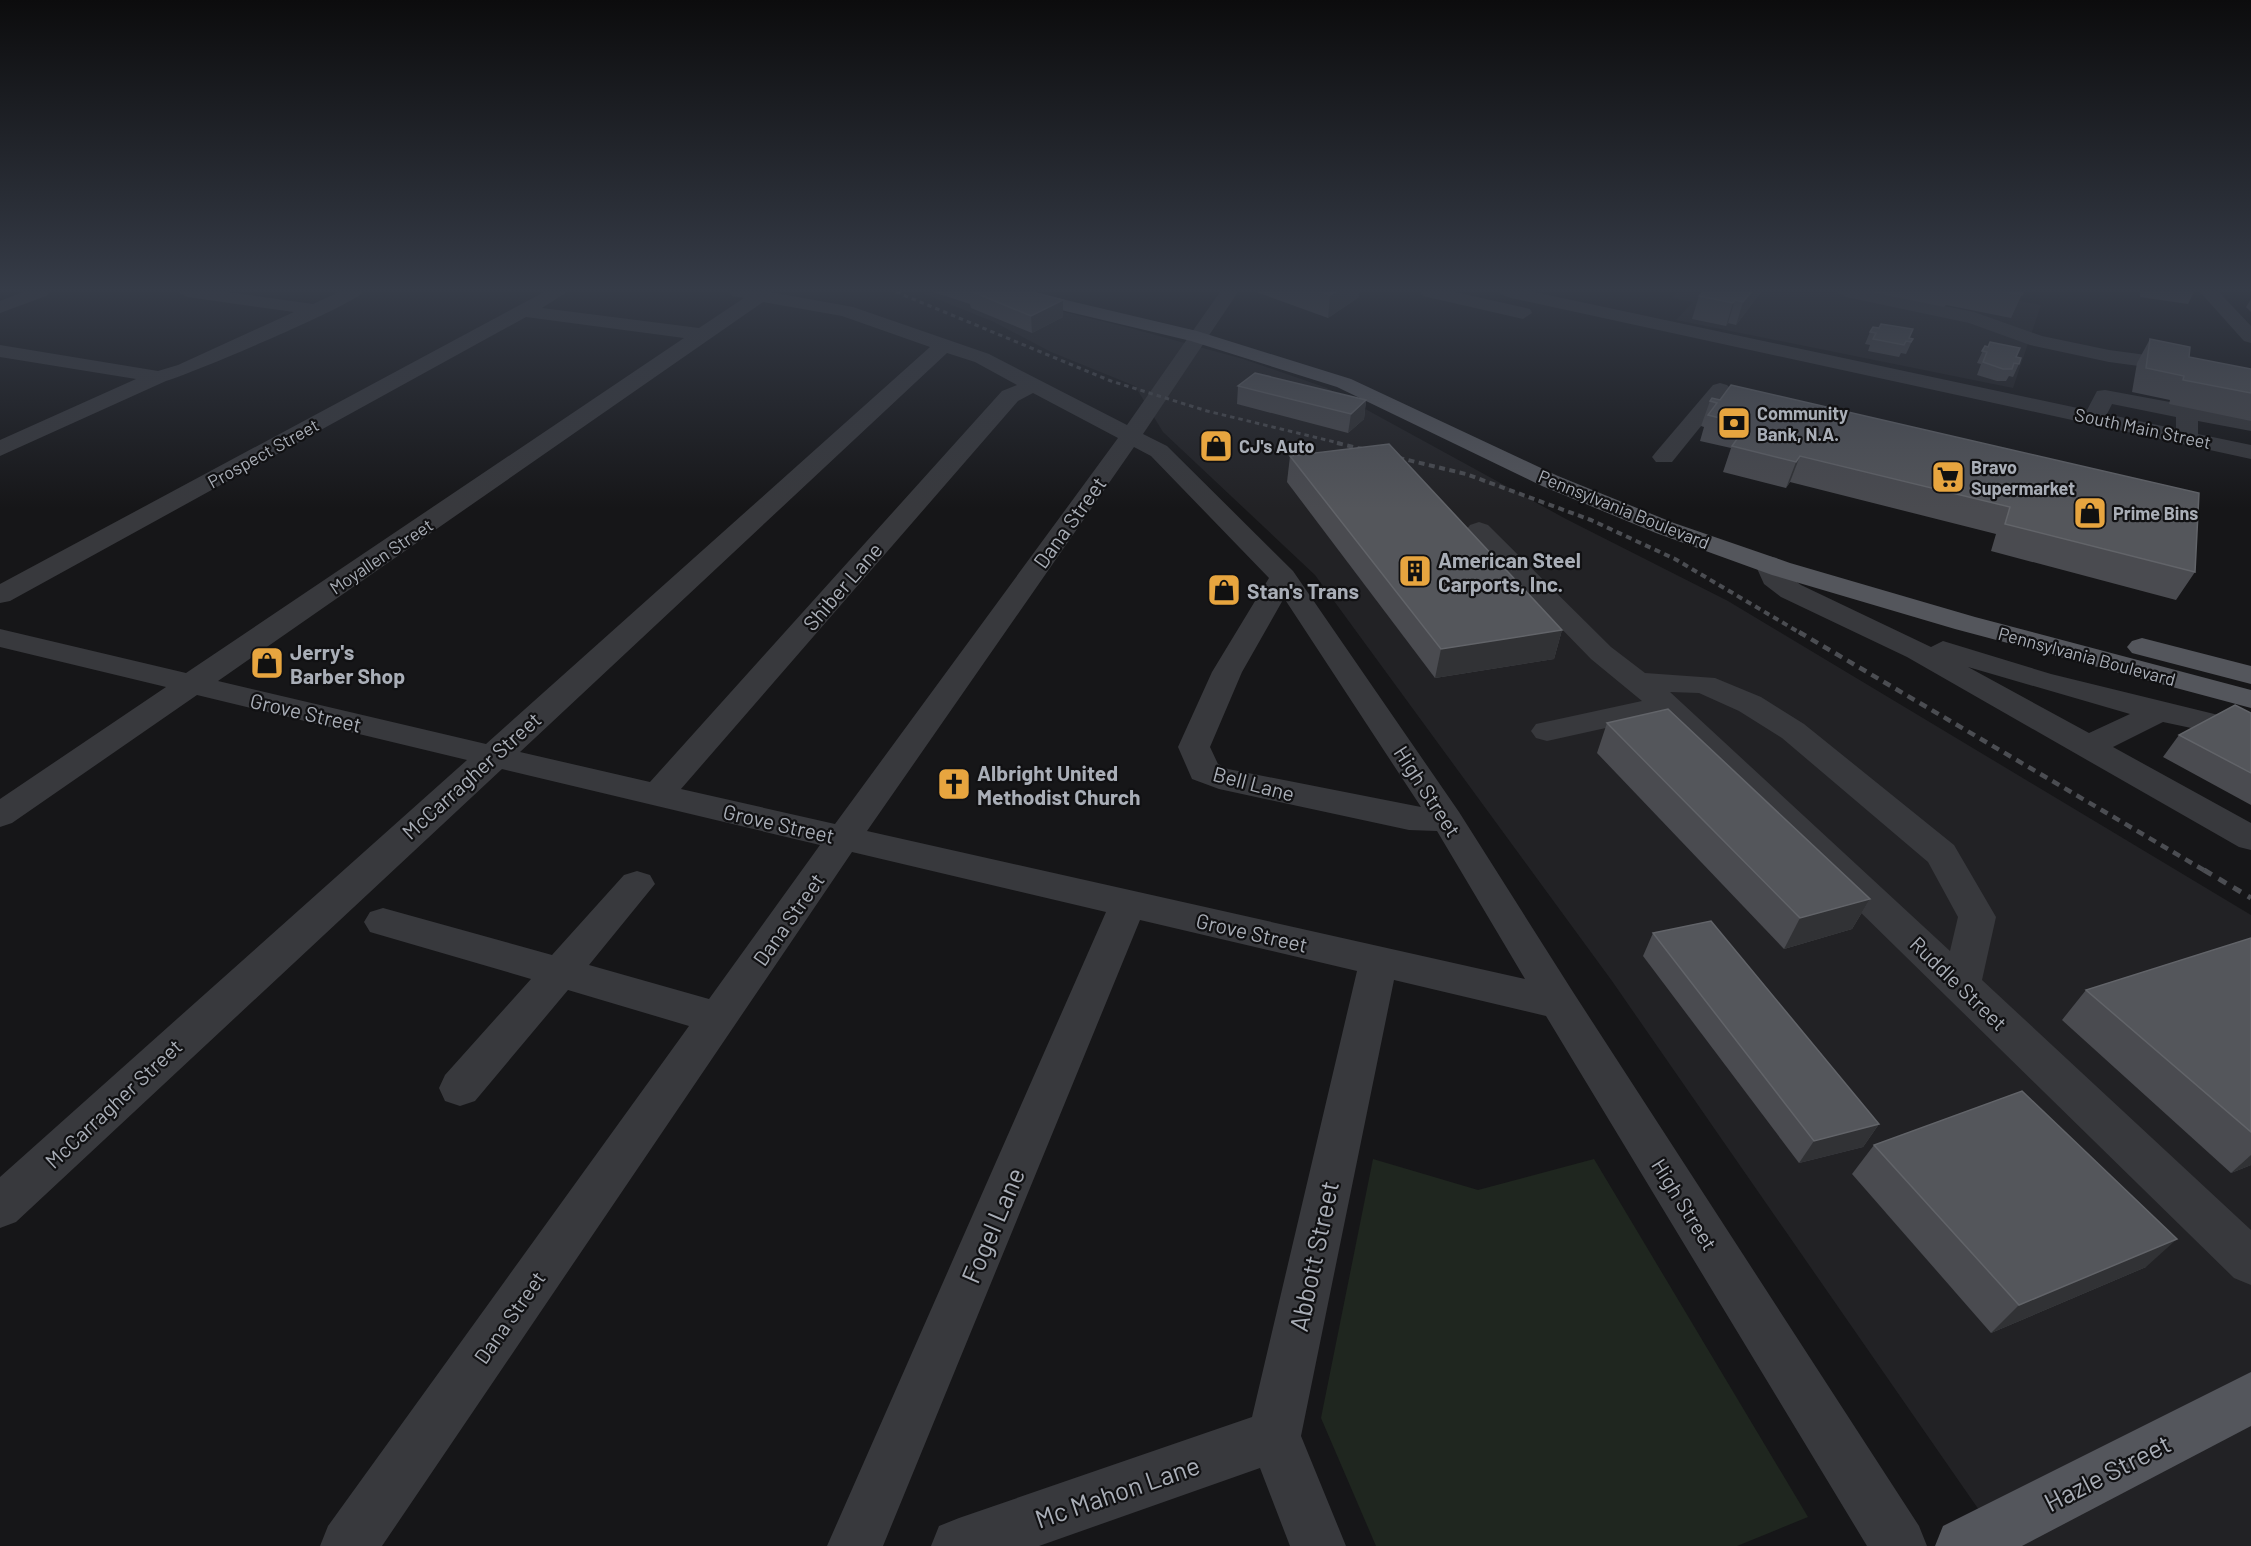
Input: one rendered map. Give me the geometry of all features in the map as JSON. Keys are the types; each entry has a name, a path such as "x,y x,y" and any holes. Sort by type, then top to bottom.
{"main road":[{"name":"Pennsylvania Boulevard","path":"1290,364 1344,383 1550,481 1665,528 1768,564 1914,608 2251,699"},
{"name":"Pennsylvania Boulevard","path":"1329,364 1594,482 1752,542 1856,573 2251,675"},
{"name":"Hazle Street","path":"1963,1546 2251,1398"}],"street":[{"path":"80,364 159,377"},
{"path":"0,449 159,377 196,364"},
{"name":"Prospect Street","path":"0,595 425,364"},
{"name":"Moyallen Street","path":"0,815 661,364"},
{"name":"McCarragher Street","path":"0,1207 923,364"},
{"name":"High Street","path":"994,364 1159,451 1283,577 1333,647 1513,924 1559,1003 1899,1546"},
{"name":"Dana Street","path":"348,1546 1180,364"},
{"name":"South Main Street","path":"1863,364 2251,452"},
{"path":"2094,418 2105,396 2108,364"},
{"path":"2170,364 2251,375"},
{"name":"Shiber Lane","path":"657,795 1010,396 1034,385"},
{"path":"1664,457 1720,389"},
{"path":"2105,396 2251,424"},
{"path":"2187,413 2187,438"},
{"name":"Ruddle Street","path":"1479,530 1601,652 1652,694 2251,1262"},
{"path":"1768,564 1774,578 1791,591 1917,651 2251,838"},
{"name":"Bell Lane","path":"1283,577 1227,672 1194,747 1204,771 1219,778 1398,815 1446,820"},
{"path":"1888,639 1914,608"},
{"name":"Grove Street","path":"0,638 657,795 1559,1003"},
{"path":"1888,639 1947,650 2040,680 2159,712 2232,727 2251,734"},
{"path":"1547,731 1652,694 1704,684 1750,704 1793,731 1941,854 1977,917 1961,985"},
{"path":"2089,746 2159,712"},
{"path":"460,1088 637,884"},
{"name":"Fogel Lane","path":"855,1546 1128,904"},
{"path":"383,921 719,1018"},
{"name":"Abbott Street","path":"1274,1436 1379,961"},
{"path":"1274,1436 1318,1546"},
{"name":"Mc Mahon Lane","path":"959,1546 1274,1436"}],"shaded area":[{"path":"1081,364 1258,364 1327,388 1566,519 1728,601 2251,915 2251,1546 2004,1546 1612,981 1315,575 1163,432 1135,386"},
{"path":"1895,364 2021,364 2013,388"},
{"path":"1373,1159 1478,1190 1594,1159 1808,1517 1737,1546 1376,1546 1321,1418"}],"building":[{"path":"1989,364 2014,364 2012,369 2003,369"},
{"path":"2147,364 2226,364 2251,369 2251,393 2183,380 2184,376 2146,368"},
{"path":"1255,373 1366,400 1351,414 1238,386"},
{"path":"1731,385 2199,493 2195,572 2005,524 2010,507 1800,456 1796,462 1732,446 1747,425 1708,415 1717,403 1710,401 1712,398 1720,400"},
{"name":"American Steel Carports, Inc.","path":"1389,444 1562,630 1441,649 1290,456"},
{"path":"2235,705 2251,713 2251,773 2179,735"},
{"path":"1668,709 1870,899 1800,918 1607,723"},
{"path":"1711,921 1879,1124 1814,1141 1653,933"},
{"path":"2251,938 2251,1132 2086,990"},
{"path":"2022,1091 2177,1239 2019,1305 1874,1145"}],"railway":[{"path":"1070,364 1111,381 1207,411 1343,444"},
{"path":"1337,443 1466,474 1591,520 1675,559 1802,634"},
{"path":"1799,632 2207,872"},
{"path":"2204,870 2251,898"}],"place":[{"name":"Community Bank, N.A.","path":"1734,423"},
{"name":"CJ's Auto","path":"1216,446"},
{"name":"Bravo Supermarket","path":"1948,477"},
{"name":"Prime Bins","path":"2090,513"},
{"name":"American Steel Carports, Inc.","path":"1415,571"},
{"name":"Stan's Trans","path":"1224,590"},
{"name":"Jerry's Barber Shop","path":"267,663"},
{"name":"Albright United Methodist Church","path":"954,784"}]}
